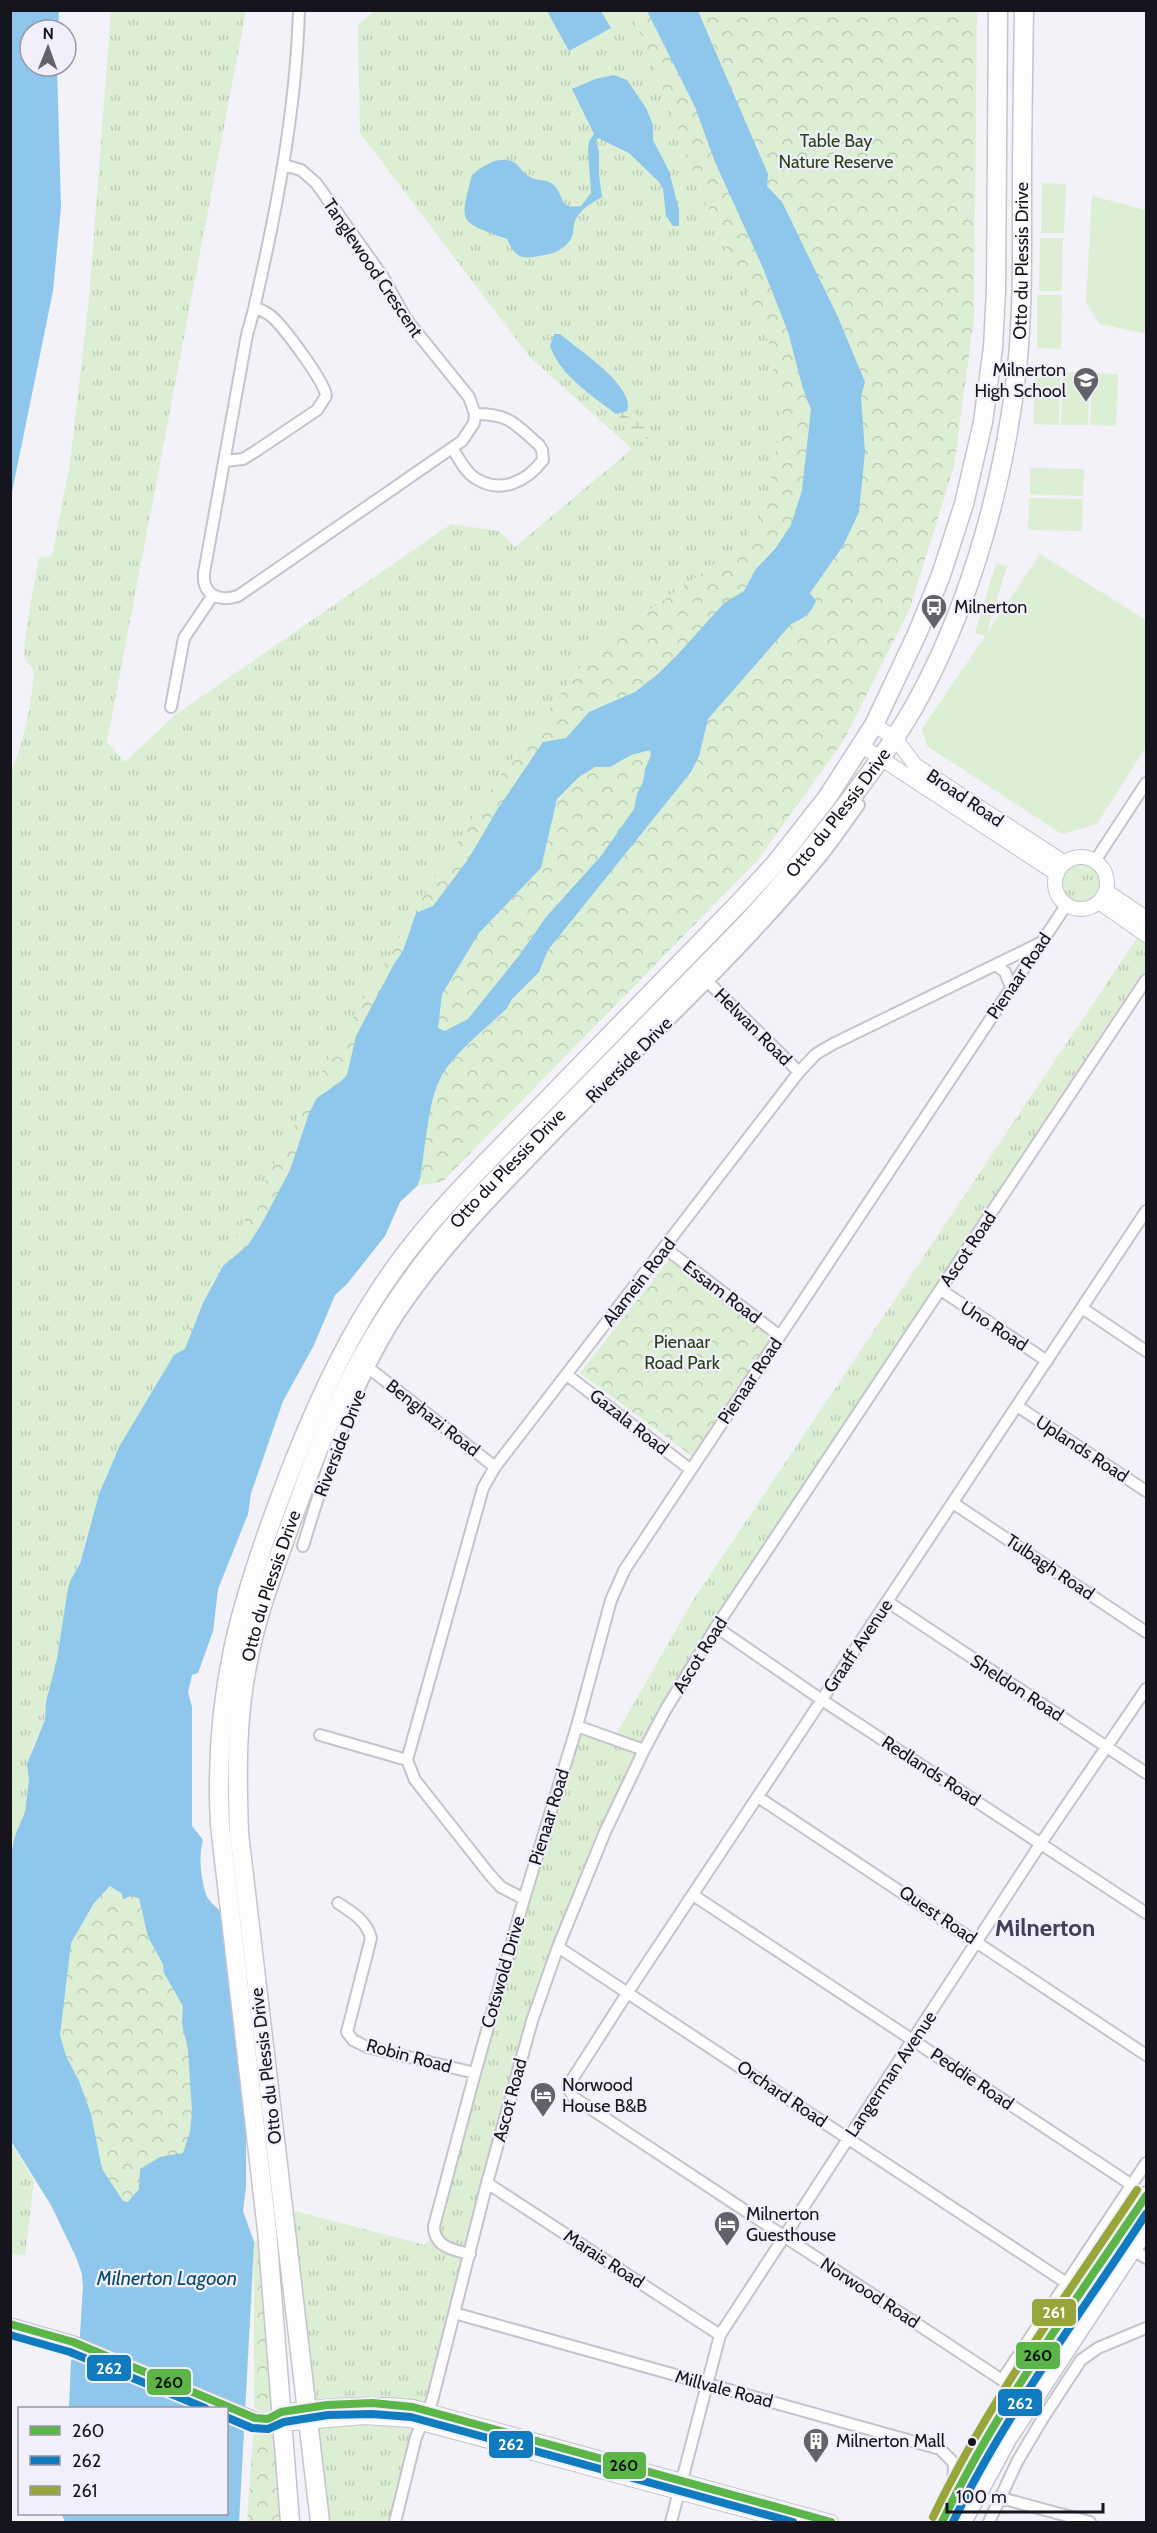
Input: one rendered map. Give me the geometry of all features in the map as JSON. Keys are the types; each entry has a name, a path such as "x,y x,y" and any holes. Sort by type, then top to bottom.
{"main road":[{"name":"Otto du Plessis Drive","path":"290,2523 277,2418 267,2230 218,1792 218,1753 224,1692 233,1644 251,1576 306,1430 326,1387 359,1323 405,1254 460,1190 748,894 810,820 862,746 904,665 944,566 970,481 983,422 993,347 996,291 998,10"},
{"name":"Otto du Plessis Drive","path":"320,2523 239,1833 237,1764 240,1717 247,1663 270,1579 320,1445 342,1397 381,1324 422,1264 475,1201 771,898 881,759 925,686 962,598 990,512 1010,418 1021,308 1024,10"},
{"path":"962,2523 1002,2447 1137,2239 1139,2191"},
{"path":"942,2523 952,2499 991,2430 1137,2239"}],"street":[{"path":"299,10 284,165 246,340 204,573 204,584 213,595 226,599 238,596 462,441 472,429 475,414 493,414 507,418 539,445 543,460 517,483 500,485 474,478 452,448"},
{"name":"Tanglewood Crescent","path":"284,165 301,170 316,183 383,277 406,319 469,397 475,414"},
{"path":"224,460 239,460 256,452 317,410 326,396 321,381 279,325 268,314 255,307"},
{"path":"171,707 184,639 213,595"},
{"name":"Broad Road","path":"874,725 895,738 915,765 954,799"},
{"name":"Broad Road","path":"862,746 954,799 1061,869"},
{"path":"1095,861 1146,783"},
{"name":"Riverside Drive","path":"303,1546 335,1446 370,1369 398,1317 453,1242 707,981 806,875 859,805"},
{"path":"1080,857 1095,861 1105,873 1102,897 1083,909 1067,904 1056,890 1061,869 1080,857"},
{"path":"1102,897 1146,918"},
{"path":"1102,897 1146,935"},
{"name":"Pienaar Road","path":"524,1899 577,1726 611,1600 618,1583 1067,904"},
{"name":"Alamein Road","path":"407,1760 478,1502 495,1467 799,1072 824,1049 1042,942"},
{"path":"996,965 1005,972 1011,987"},
{"name":"Ascot Road","path":"394,2523 424,2417 432,2401 487,2183 532,2021 558,1947 605,1832 644,1750 716,1627 1146,980"},
{"name":"Helwan Road","path":"707,981 799,1072"},
{"name":"Graaff Avenue","path":"569,2081 1146,1211"},
{"name":"Essam Road","path":"665,1248 780,1336"},
{"name":"Uno Road","path":"940,1290 1047,1361"},
{"path":"1082,1308 1146,1351"},
{"name":"Benghazi Road","path":"370,1369 495,1467"},
{"name":"Gazala Road","path":"567,1375 691,1470"},
{"name":"Uplands Road","path":"1017,1406 1146,1491"},
{"name":"Tulbagh Road","path":"953,1503 1146,1632"},
{"name":"Sheldon Road","path":"888,1602 1146,1773"},
{"name":"Redlands Road","path":"716,1627 822,1700 1146,1913"},
{"name":"Langerman Avenue","path":"671,2523 720,2335 783,2236 914,2041 977,1941 1146,1689"},
{"path":"577,1726 644,1750"},
{"path":"320,1735 407,1760"},
{"name":"Cotswold Drive","path":"407,1760 415,1780 490,1875 501,1887 524,1899 434,2226 434,2235 439,2243 470,2254"},
{"name":"Quest Road","path":"758,1797 1146,2055"},
{"name":"Peddie Road","path":"693,1895 1139,2191"},
{"name":"Robin Road","path":"338,1903 363,1920 371,1938 347,2032 353,2040 368,2047 475,2073"},
{"name":"Orchard Road","path":"558,1947 1065,2282"},
{"name":"Norwood Road","path":"569,2081 569,2092 573,2097 1002,2380 1065,2282"},
{"path":"1065,2282 1139,2191 1146,2163"},
{"name":"Marais Road","path":"487,2183 720,2335"},
{"name":"Millvale Road","path":"454,2313 940,2449 954,2463 952,2499"},
{"path":"10,2324 72,2342 255,2418 307,2415 424,2417 681,2487 831,2523"},
{"path":"989,2523 1043,2418 1082,2360 1098,2348 1146,2328"},
{"path":"681,2487 790,2523"},
{"path":"1000,2498 1090,2523"}],"green space":[{"path":"111,11 246,11 107,742 125,762 175,715 451,524 499,531 515,547 632,449 530,357 360,133 358,25 374,11 631,11 672,111 689,166 769,342 782,419 765,511 754,528 727,555 613,636 586,660 496,781 430,886 333,1051 166,1372 119,1447 107,1473 80,1564 70,1580 57,1659 46,1702 44,1724 33,1745 27,1769 29,1780 25,1812 15,1836 11,1859 11,772 24,735 31,697 34,671 25,659 24,652 39,558 52,556 70,463 89,299"},
{"name":"Table Bay Nature Reserve","path":"631,11 977,11 974,318 954,466 910,608 844,740 757,861 442,1182 417,1186 400,1202 385,1236 347,1284 335,1295 314,1345 283,1401 251,1493 248,1514 218,1589 213,1631 198,1673 192,1675 188,1692 192,1707 192,1826 203,1840 201,1868 207,1897 220,1911 246,2134 246,2186 243,2211 254,2242 266,2236 280,2412 264,2413 254,2408 254,2260 239,2522 65,2522 62,2515 228,2515 228,2407 69,2407 71,2361 79,2352 82,2274 51,2205 11,2141 10,1859 15,1836 25,1812 29,1780 27,1764 45,1720 46,1702 57,1659 70,1580 80,1564 99,1494 119,1447 166,1372 333,1051 430,886 496,781 586,660 613,636 727,555 754,528 765,511 782,419 769,342 689,166 672,111"},
{"path":"1042,183 1066,184 1064,233 1041,233"},
{"path":"1092,196 1146,210 1146,334 1100,324 1086,303"},
{"path":"1040,238 1063,238 1062,291 1039,291"},
{"path":"1037,295 1062,295 1061,349 1037,348"},
{"path":"1035,371 1061,372 1059,425 1033,424"},
{"path":"1063,372 1090,373 1088,425 1061,425"},
{"path":"1092,373 1118,374 1116,426 1090,425"},
{"path":"628,407 646,427 648,442 640,441 616,414 627,411"},
{"path":"1030,468 1084,469 1083,496 1030,494"},
{"path":"1029,498 1083,499 1082,531 1028,530"},
{"path":"1040,554 1146,620 1146,747 1097,824 1062,834 927,746 922,729 985,636 975,633 996,563 1007,566 987,633"},
{"path":"1081,863 1095,869 1101,883 1095,897 1081,903 1067,897 1061,883 1067,869"},
{"path":"1141,932 1146,935 1146,980 666,1709 558,1947 426,2411 306,2408 283,2208 425,2245 434,2235 577,1726 614,1738 692,1602"},
{"name":"Pienaar Road Park","path":"671,1257 774,1335 693,1457 580,1373"},
{"path":"10,2141 34,2181 25,2255 11,2254"},
{"path":"254,2421 279,2427 285,2522 247,2522"},
{"path":"308,2421 421,2423 395,2522 320,2522"}],"water":[{"path":"11,10 59,11 59,18 18,18 18,78 57,78 61,207 53,291 11,497"},
{"path":"547,11 601,11 611,28 569,51"},
{"name":"Milnerton Lagoon","path":"647,11 698,11 768,174 767,186 782,202 837,315 865,382 861,397 865,452 859,512 843,546 810,593 816,601 809,613 791,624 708,719 699,756 691,772 548,950 539,972 512,999 507,1008 462,1050 446,1069 433,1100 417,1186 400,1202 385,1236 347,1284 335,1295 314,1345 283,1401 251,1493 248,1514 218,1589 213,1631 198,1673 192,1675 188,1692 192,1707 192,1826 203,1840 201,1868 207,1897 220,1911 246,2134 246,2186 243,2211 254,2242 239,2522 65,2522 62,2515 228,2515 228,2407 69,2407 71,2361 79,2352 82,2274 51,2205 11,2141 10,1859 15,1836 25,1812 29,1780 27,1764 45,1720 46,1702 57,1659 70,1581 80,1564 99,1494 119,1447 174,1355 185,1349 203,1303 223,1266 248,1245 261,1225 290,1170 309,1113 317,1098 347,1075 356,1036 403,951 416,913 433,906 469,858 497,810 543,742 566,738 589,712 635,692 658,674 724,603 744,591 756,569 775,549 791,525 802,490 811,409 803,389 788,332 763,268 715,162 695,107","holes":["650,750 651,755 634,809 601,856 546,917 521,953 468,1019 445,1031 438,1028 442,994 479,933 541,868 557,799 579,777 595,767 610,767 631,755","110,1886 121,1893 124,1899 130,1896 139,1898 148,1937 163,1964 164,1973 183,2006 182,2024 188,2049 192,2112 190,2132 183,2153 160,2157 140,2169 139,2189 128,2202 123,2201 102,2169 91,2114 79,2081 66,2056 60,2035 71,1943 94,1903"]},
{"path":"614,75 627,80 646,108 653,125 653,140 669,171 679,210 679,226 673,226 666,216 663,189 659,182 629,153 598,138 596,142 599,151 602,197 580,213 575,221 570,240 560,250 554,253 522,257 514,251 507,239 471,224 467,219 465,204 472,175 487,164 498,160 515,163 531,178 551,183 568,206 581,206 591,193 588,151 589,141 594,134 572,89 595,79"},
{"path":"554,334 560,334 591,358 614,380 623,391 627,401 627,411 616,414 567,374 550,346"}],"transit line":[{"name":"261","path":"933,2517 978,2432 1003,2391 1137,2190"},
{"name":"260","path":"942,2522 987,2437 1012,2396 1146,2196"},
{"name":"262","path":"953,2522 1020,2403 1146,2214"},
{"name":"260","path":"10,2324 73,2342 255,2418 268,2419 281,2412 327,2405 372,2403 413,2407 831,2522"},
{"name":"262","path":"10,2335 70,2352 203,2407"},
{"name":"262","path":"228,2418 252,2428 268,2429 284,2422 328,2415 372,2414 411,2417 793,2522"}],"place":[{"name":"Milnerton High School","path":"1086,403"},
{"name":"Milnerton","path":"934,630"},
{"name":"Norwood House B&B","path":"543,2118"},
{"name":"Milnerton Guesthouse","path":"727,2247"},
{"name":"Milnerton Mall","path":"816,2464"}],"district":[{"name":"Milnerton","path":"1045,1928"}]}
